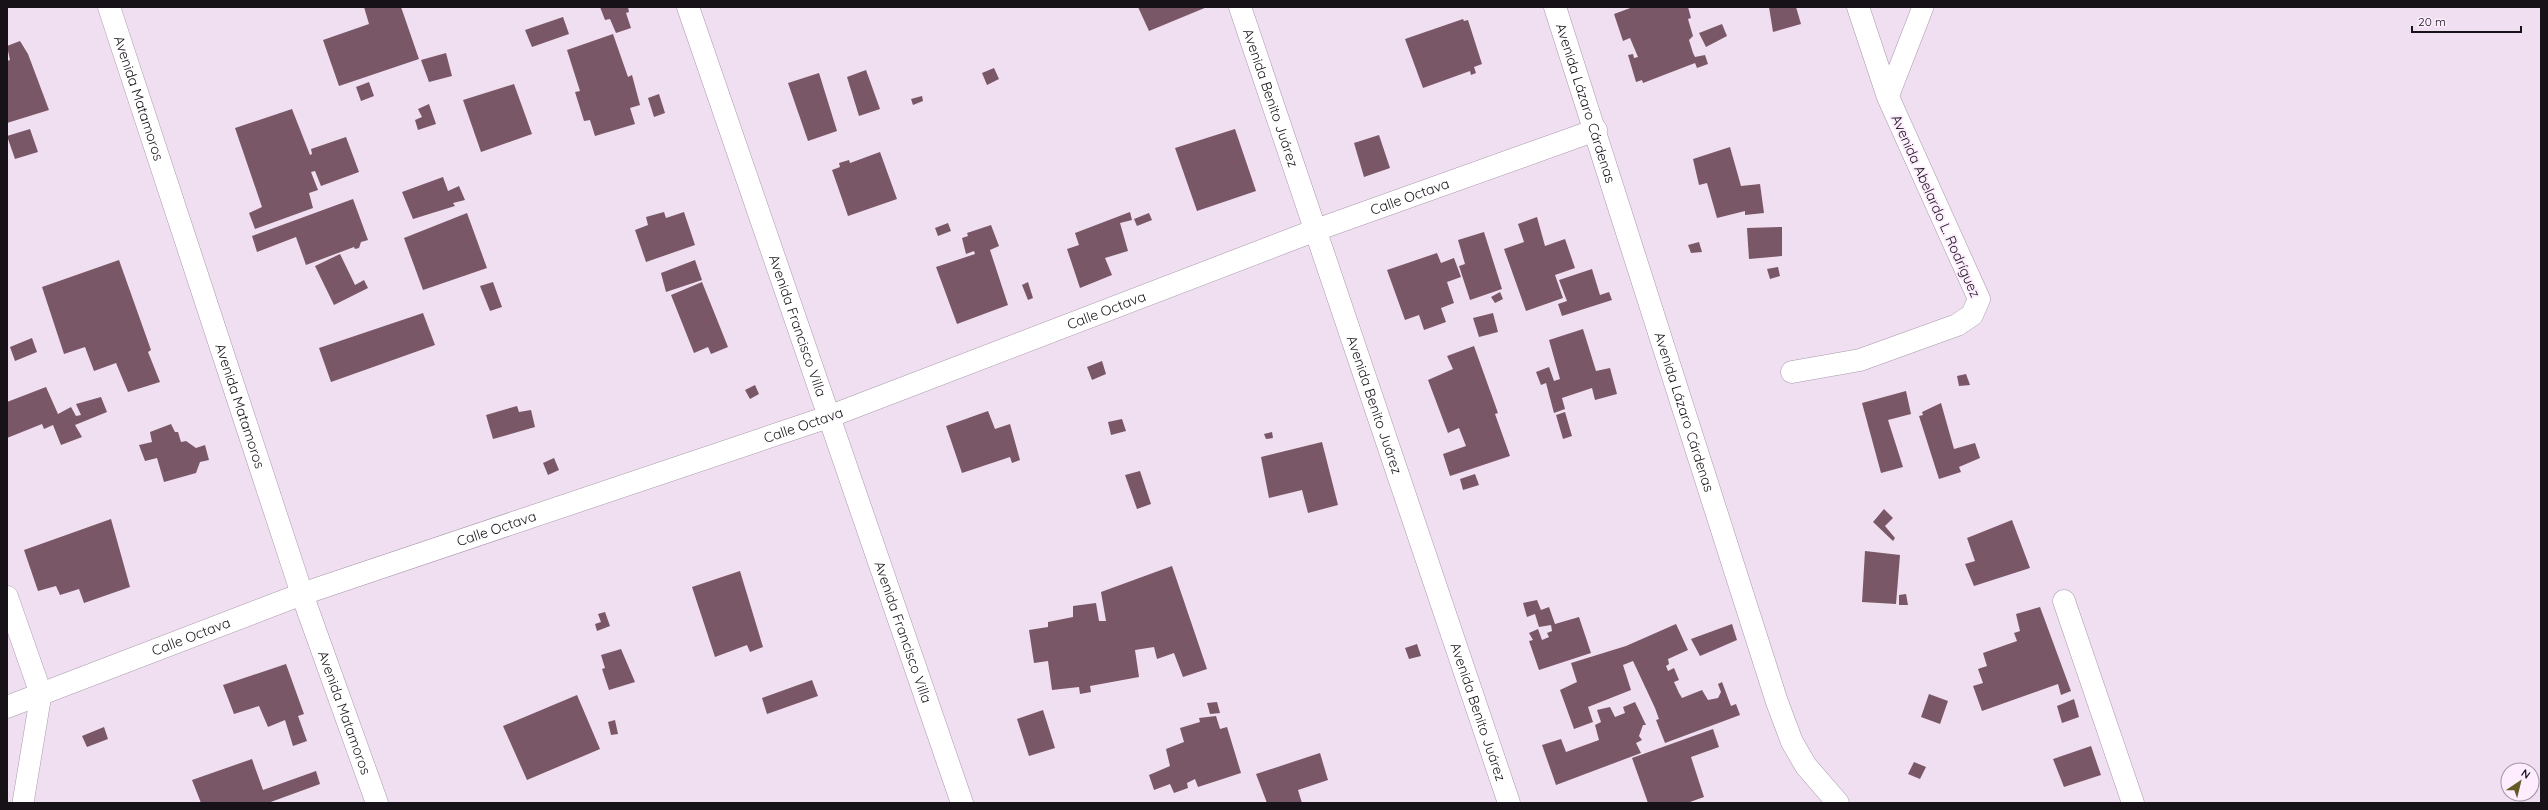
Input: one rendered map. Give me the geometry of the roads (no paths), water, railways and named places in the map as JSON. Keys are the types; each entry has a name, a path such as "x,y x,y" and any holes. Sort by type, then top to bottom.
{"street":[{"name":"Avenida Matamoros","path":"109,7 302,594 377,803"},
{"name":"Avenida Francisco Villa","path":"688,7 828,418 962,803"},
{"name":"Avenida Benito Juárez","path":"1240,7 1509,803"},
{"name":"Avenida Lázaro Cárdenas","path":"1555,7 1596,130 1777,702 1792,742 1806,766 1838,803"},
{"name":"Avenida Abelardo L. Rodríguez","path":"1792,372 1860,360 1957,325 1972,315 1979,299 1888,97 1858,7"},
{"name":"Calle Octava","path":"7,707 302,594 828,418 1316,230 1596,130"},
{"path":"7,597 41,694"},
{"path":"2064,601 2133,803"}],"lane":[{"path":"1888,97 1923,7"},
{"path":"23,803 41,694"}]}
